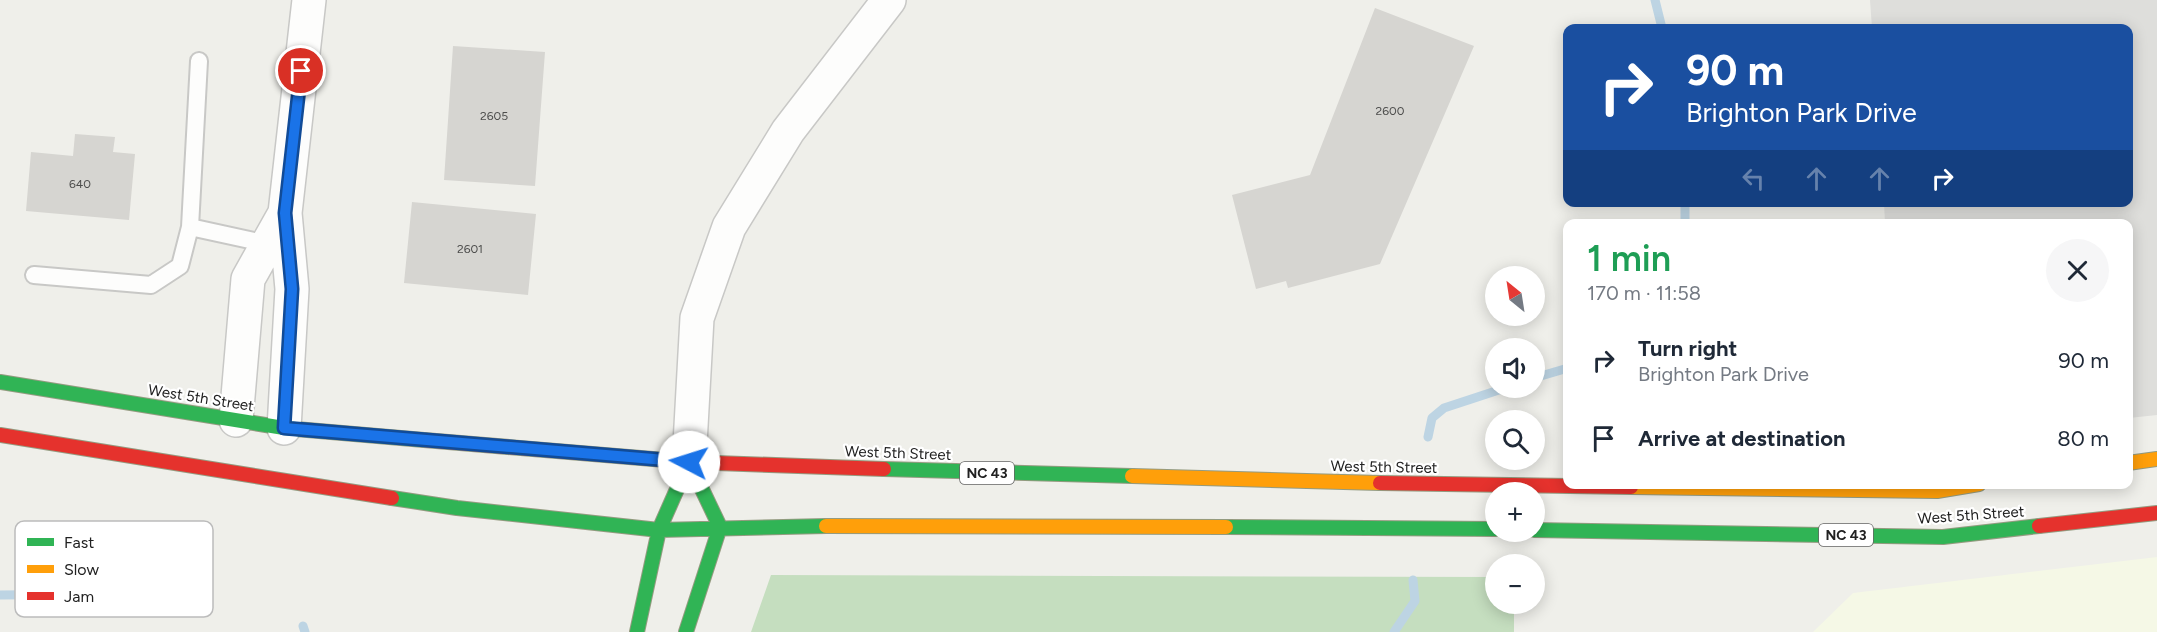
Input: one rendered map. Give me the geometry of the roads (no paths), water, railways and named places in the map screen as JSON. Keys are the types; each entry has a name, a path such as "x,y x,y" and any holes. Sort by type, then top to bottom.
{"main road":[{"name":"West 5th Street","path":"0,382 284,428 689,462 923,471 1563,487"},
{"path":"0,435 445,507 659,530 720,527 1042,525 1485,530"},
{"path":"2133,462 2157,459"},
{"path":"686,632 720,527 689,462"},
{"path":"637,632 659,530 689,462"},
{"name":"West 5th Street","path":"1764,489 1937,491 1949,489"},
{"name":"West 5th Street","path":"1545,530 1943,537 2157,513"}],"street":[{"path":"284,428 292,289 285,213 309,0"},
{"path":"689,462 697,318 729,227 788,132 889,0"},
{"path":"236,420 248,279 285,213"}],"lane":[{"path":"34,276 151,285 180,266 190,227 199,61"},
{"path":"190,227 267,244"}],"waterway":[{"path":"1655,0 1661,24"},
{"path":"1685,207 1685,219"},
{"path":"1545,375 1563,369"},
{"path":"1428,437 1432,418 1444,408 1485,395"},
{"path":"1394,632 1415,601 1413,580"},
{"path":"0,595 15,595"},
{"path":"303,626 305,632"}]}
